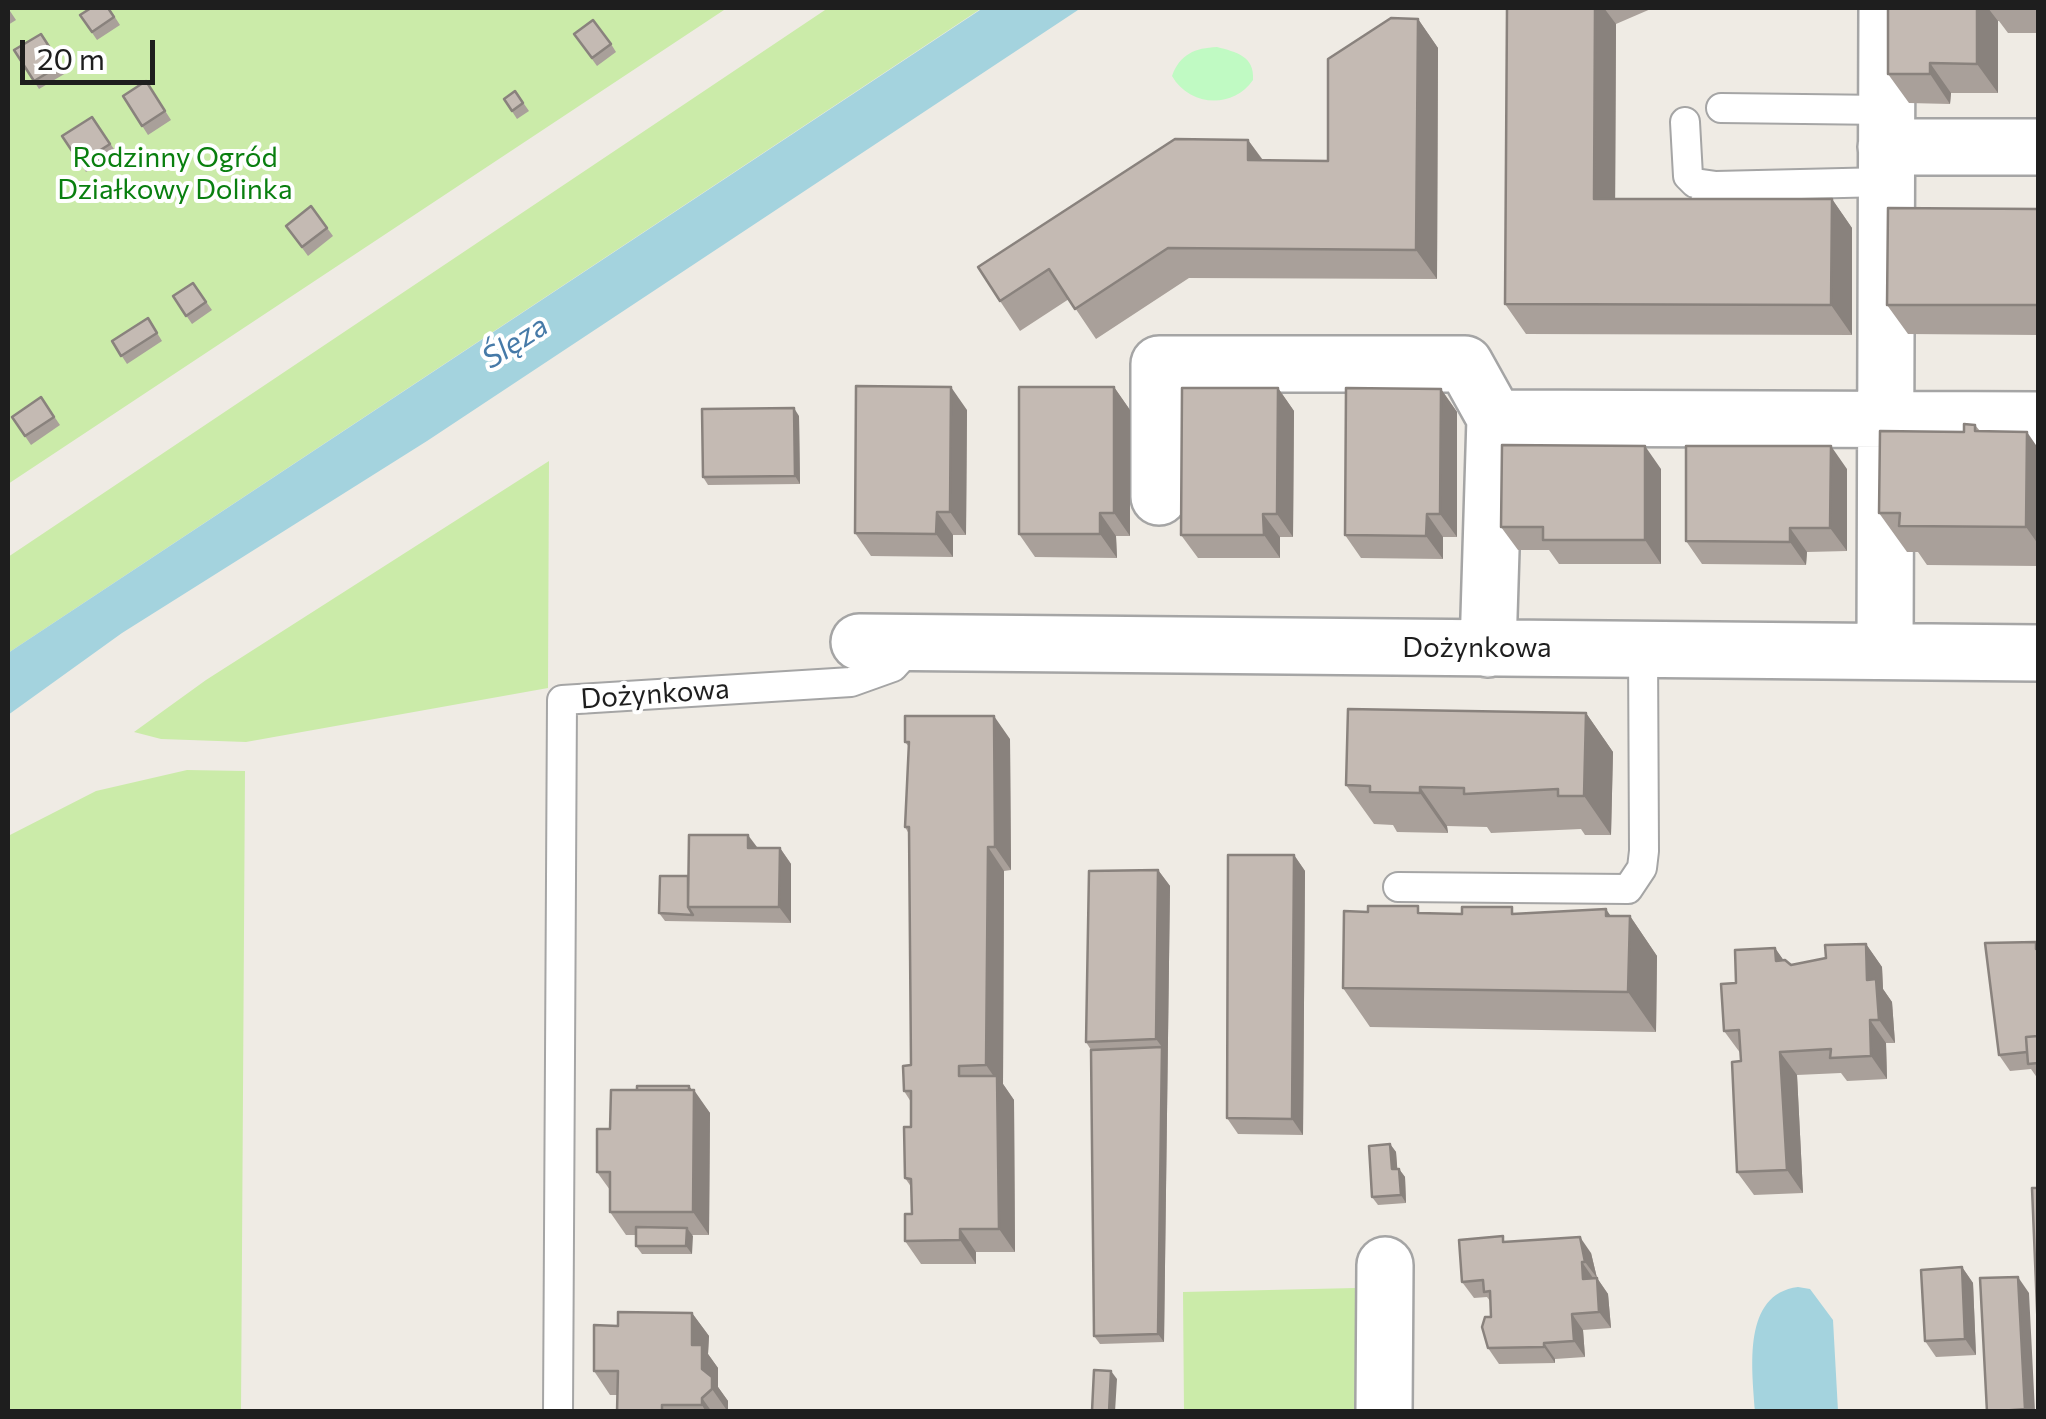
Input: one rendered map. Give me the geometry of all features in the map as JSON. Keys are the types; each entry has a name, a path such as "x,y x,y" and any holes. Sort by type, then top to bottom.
{"street":[{"path":"1885,650 1886,8"},
{"path":"1886,146 2038,147"},
{"path":"1159,497 1158,364 1465,364 1495,418 1488,649"},
{"path":"1495,418 2038,420"},
{"name":"Dożynkowa","path":"858,642 2038,653"},
{"path":"1384,1412 1385,1264"}],"lane":[{"path":"1720,108 1886,146"},
{"path":"1685,122 1688,176 1696,184 1716,186 1886,146"},
{"path":"1703,226 1706,196 1716,186"},
{"name":"Dożynkowa","path":"558,1412 562,700 850,682 893,667 915,643"},
{"path":"1398,887 1628,889 1642,868 1644,851 1642,647"}],"green space":[{"name":"Rodzinny Ogród Działkowy Dolinka","path":"8,8 727,8 8,484"},
{"path":"828,8 982,8 8,653 8,557"},
{"path":"1217,47 1247,60 1253,80 1244,90 1223,100 1189,94 1172,76 1175,68 1189,54"},
{"path":"549,461 548,688 246,742 161,739 134,732 206,680"},
{"path":"187,770 245,771 241,1411 8,1411 8,836 96,791"},
{"path":"1355,1288 1359,1411 1184,1411 1183,1292"}],"water":[{"name":"Ślęza","path":"983,8 1081,8 427,441 122,633 8,715 8,653"},
{"path":"1798,1287 1810,1289 1833,1320 1838,1411 1755,1411 1753,1355 1759,1318 1767,1303"}],"building":[{"path":"91,8 108,8 114,17 92,32 80,15"},
{"path":"1507,8 1595,8 1594,199 1832,199 1831,305 1505,304"},
{"path":"1888,8 1977,8 1977,64 1930,63 1930,74 1888,74"},
{"path":"1391,18 1418,19 1416,250 1168,248 1075,309 1049,269 1000,301 978,267 1175,139 1248,140 1248,160 1328,161 1328,59"},
{"path":"593,20 611,44 592,58 574,34"},
{"path":"41,34 61,65 34,81 14,50"},
{"path":"146,81 165,111 142,126 123,96"},
{"path":"515,91 523,103 512,111 504,99"},
{"path":"92,117 110,144 80,163 62,136"},
{"path":"311,206 327,228 302,247 286,226"},
{"path":"1888,208 2038,209 2038,305 1887,305"},
{"path":"193,283 206,302 186,316 173,296"},
{"path":"148,318 157,333 121,356 112,341"},
{"path":"856,386 951,387 950,512 937,512 936,534 855,533"},
{"path":"1019,387 1114,387 1114,513 1100,513 1100,534 1019,534"},
{"path":"1182,388 1278,388 1277,514 1263,514 1264,535 1181,535"},
{"path":"1346,388 1441,389 1440,514 1427,514 1426,536 1345,535"},
{"path":"41,397 54,417 25,436 12,417"},
{"path":"794,408 795,476 703,477 702,409"},
{"path":"1964,424 1975,425 1975,431 2027,432 2026,527 1899,526 1900,513 1879,513 1880,431 1964,432"},
{"path":"1502,445 1645,446 1645,540 1543,540 1543,527 1501,527"},
{"path":"1686,446 1831,446 1830,528 1790,528 1790,542 1686,541"},
{"path":"1348,709 1586,713 1584,796 1558,796 1558,789 1464,794 1464,788 1420,787 1420,793 1370,792 1370,786 1346,785"},
{"path":"905,716 994,716 995,847 988,847 986,1065 959,1066 959,1076 997,1076 999,1229 960,1229 960,1240 905,1241 905,1214 912,1214 911,1179 905,1178 904,1127 911,1127 911,1091 904,1091 903,1066 911,1065 909,827 905,827 909,742 905,742"},
{"path":"689,835 748,835 748,848 780,848 779,907 688,907"},
{"path":"1228,855 1294,855 1292,1119 1227,1118"},
{"path":"1158,870 1156,1039 1086,1042 1089,871"},
{"path":"660,876 688,876 688,907 693,915 659,913"},
{"path":"1368,906 1418,906 1418,913 1462,914 1462,907 1512,907 1512,914 1606,909 1606,916 1630,916 1628,992 1343,988 1344,911 1368,912"},
{"path":"2036,942 2038,1036 2026,1037 2027,1052 1999,1055 1985,943"},
{"path":"1866,944 1867,980 1876,979 1879,1020 1870,1020 1871,1056 1830,1058 1831,1049 1780,1052 1787,1170 1737,1172 1732,1062 1741,1061 1739,1030 1724,1031 1721,984 1736,983 1735,950 1775,948 1776,961 1785,960 1791,965 1826,958 1825,945"},
{"path":"2038,1036 2038,1063 2028,1064 2026,1037"},
{"path":"1162,1047 1158,1334 1094,1336 1091,1050"},
{"path":"637,1086 689,1086 689,1090 637,1090"},
{"path":"611,1090 694,1090 693,1212 610,1212 610,1172 597,1172 597,1129 610,1129"},
{"path":"1390,1144 1392,1169 1399,1169 1401,1195 1372,1197 1369,1146"},
{"path":"2032,1188 2038,1188 2038,1333"},
{"path":"636,1227 687,1228 686,1246 636,1246"},
{"path":"1503,1236 1503,1242 1580,1237 1585,1262 1583,1279 1597,1278 1599,1312 1572,1314 1574,1341 1544,1343 1544,1347 1488,1348 1482,1327 1485,1317 1491,1317 1490,1291 1484,1292 1483,1280 1462,1282 1459,1240"},
{"path":"1962,1267 1965,1339 1925,1341 1921,1270"},
{"path":"2018,1277 2025,1409 1987,1412 1980,1278"},
{"path":"618,1312 692,1313 692,1345 702,1345 702,1369 712,1377 712,1389 702,1398 702,1405 662,1405 662,1412 617,1412 618,1371 594,1371 594,1325 618,1326"},
{"path":"1094,1370 1111,1371 1109,1412 1092,1411"}]}
